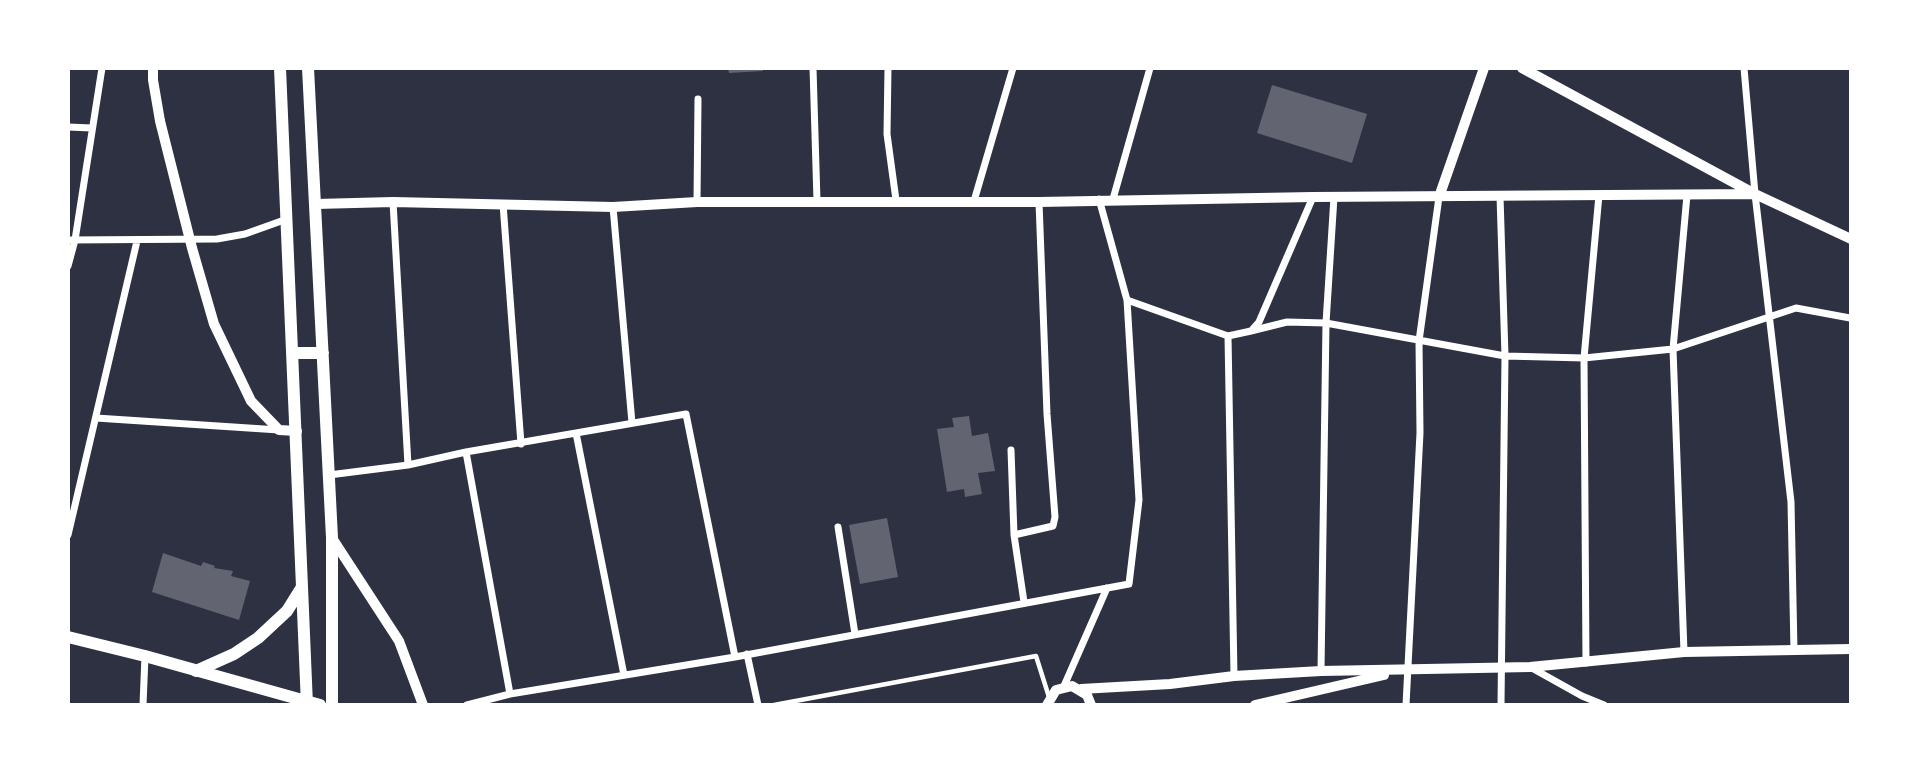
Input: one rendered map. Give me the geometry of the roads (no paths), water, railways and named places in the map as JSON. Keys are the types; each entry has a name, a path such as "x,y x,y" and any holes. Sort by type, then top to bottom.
{"main road":[{"path":"280,68 307,703"},
{"path":"308,68 332,538 332,705"},
{"path":"294,353 323,353"},
{"path":"196,671 234,654 258,638 287,611 302,586"},
{"path":"68,637 320,705"}],"street":[{"path":"68,266 102,68"},
{"path":"153,68 160,121 214,324 251,401 279,430"},
{"path":"813,68 817,201"},
{"path":"888,68 887,134 896,200"},
{"path":"974,201 1013,68"},
{"path":"1114,199 1150,68"},
{"path":"1406,705 1420,433 1419,341 1439,197 1485,68"},
{"path":"1522,68 1755,194 1851,239"},
{"path":"1744,68 1755,194 1791,502 1794,651"},
{"path":"696,202 698,99"},
{"path":"68,127 92,128"},
{"path":"316,204 393,202 613,207 696,202 1039,202 1099,199 1755,194"},
{"path":"1586,663 1584,358 1599,195"},
{"path":"1684,652 1673,349 1688,195"},
{"path":"1500,196 1505,356 1501,705"},
{"path":"1251,331 1259,323 1313,197"},
{"path":"1321,671 1326,323 1334,197"},
{"path":"467,705 510,694 735,657 1129,584 1139,500 1127,300 1099,199"},
{"path":"393,202 408,465"},
{"path":"1014,535 1046,529 1052,526 1055,517 1046,414 1039,202"},
{"path":"503,204 521,444"},
{"path":"613,207 632,423"},
{"path":"71,240 217,239 245,234 287,219"},
{"path":"68,535 137,241"},
{"path":"1127,300 1228,336 1287,322 1326,323 1505,356 1584,358 1673,349 1796,308 1850,317"},
{"path":"1228,336 1234,676"},
{"path":"329,475 408,465 466,452 686,414 735,657"},
{"path":"96,418 297,431"},
{"path":"576,433 624,675"},
{"path":"1011,450 1014,535 1024,602"},
{"path":"466,452 510,694"},
{"path":"838,527 855,634"},
{"path":"332,538 399,641 423,705"},
{"path":"1064,686 1107,588"},
{"path":"1081,689 1321,671 1530,667 1684,652 1851,649"},
{"path":"747,654 758,705"},
{"path":"143,705 145,656"},
{"path":"1530,667 1604,705"},
{"path":"1255,705 1287,701 1408,670"},
{"path":"1048,702 1056,690 1072,685 1087,695 1091,705"}],"lane":[{"path":"774,705 1036,656 1048,702"}]}
